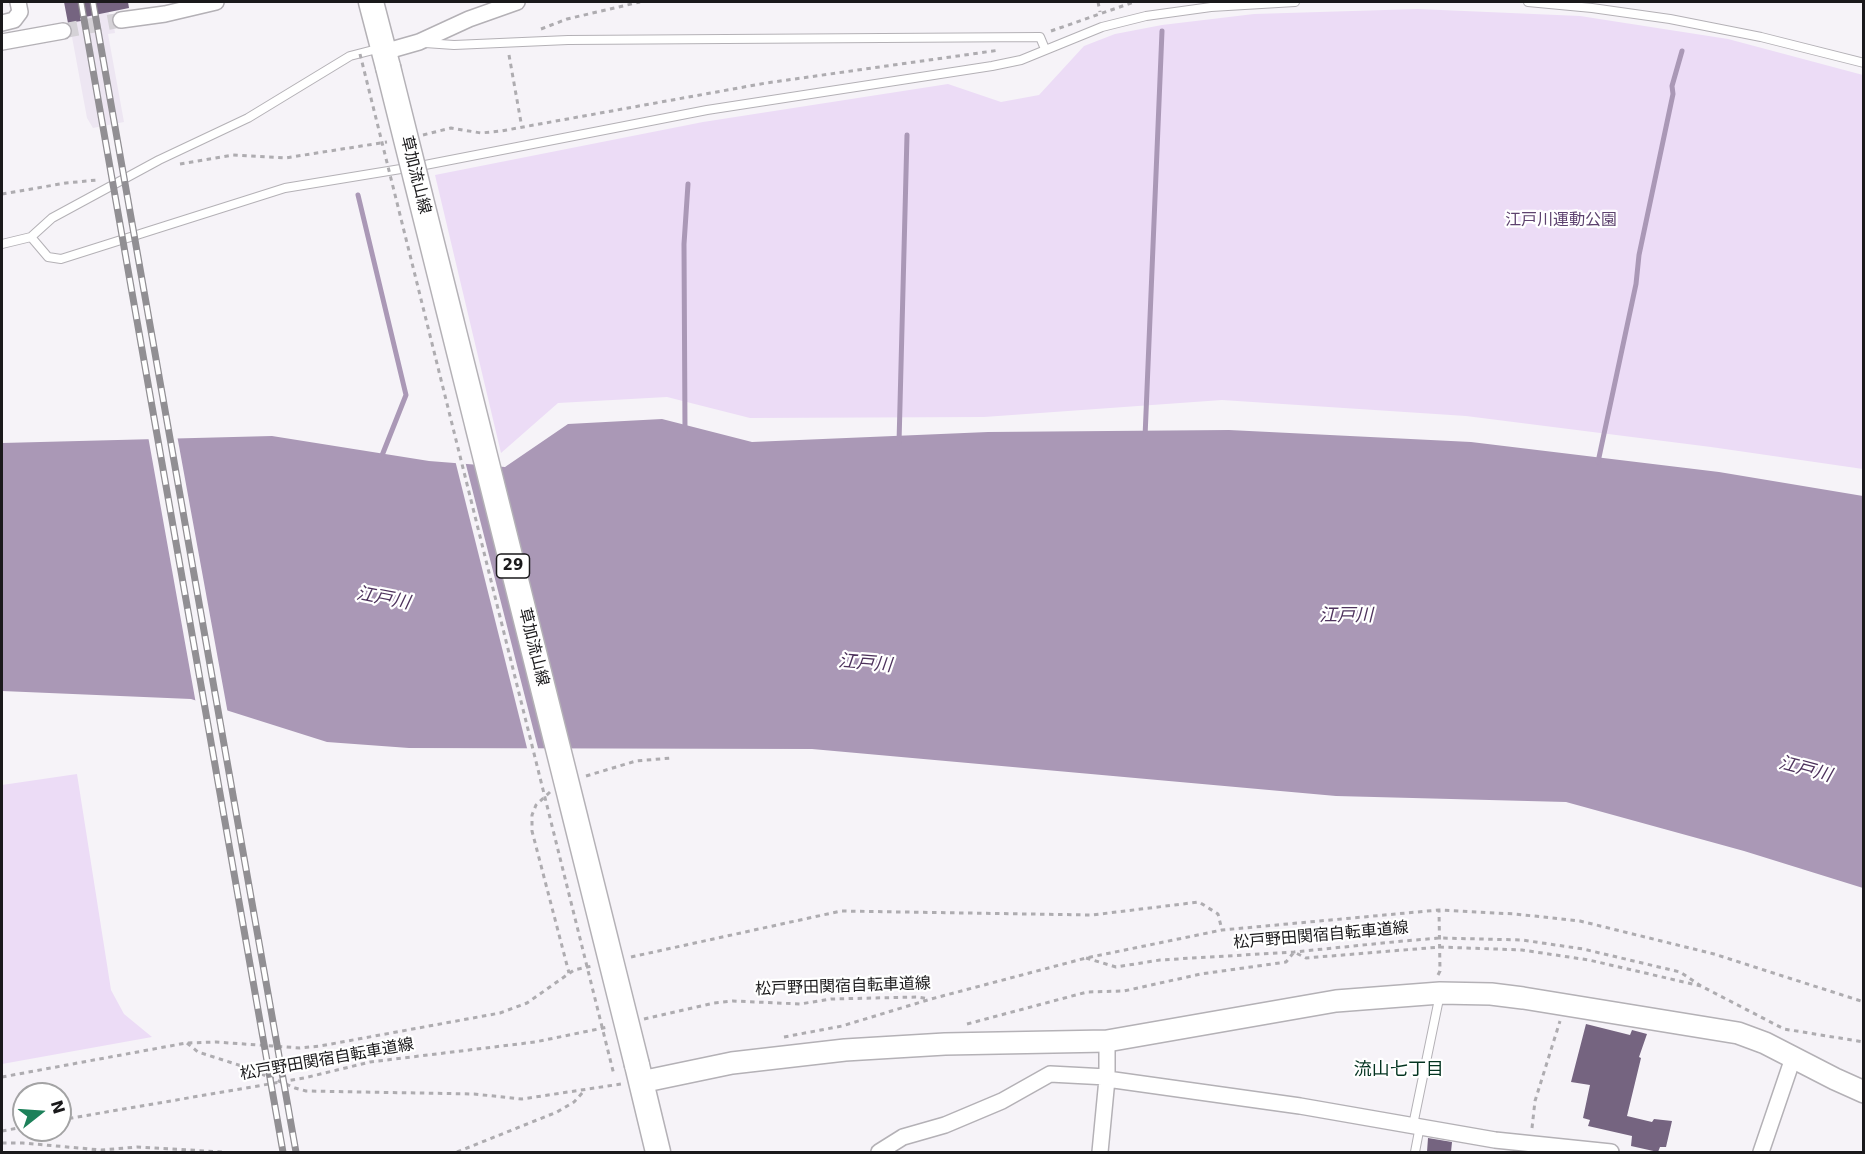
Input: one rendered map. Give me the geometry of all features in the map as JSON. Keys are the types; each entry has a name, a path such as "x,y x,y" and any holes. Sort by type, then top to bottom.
{"main road":[{"name":"草加流山線","path":"371,2 379,55 658,1152"}],"street":[{"path":"2,23 14,20 20,12 18,2"},
{"path":"121,20 146,9 216,2"},
{"path":"379,55 419,42 518,2"},
{"path":"2,42 63,31"},
{"path":"639,1074 845,1050 945,1044 1107,1041 1438,985 1738,1033 1765,1043 1863,1092"},
{"path":"1100,1152 1107,1078 1107,1041"},
{"path":"1761,1152 1793,1058"},
{"path":"879,1152 903,1137 945,1125 1002,1101 1050,1074 1107,1078 1300,1106 1530,1144 1611,1152"}],"lane":[{"path":"31,237 48,257 61,259 285,188 425,165 707,111 992,66 1021,60 1102,27 1146,16 1211,8 1295,2"},
{"path":"1527,2 1670,19 1773,40 1863,63"},
{"path":"419,42 454,45 568,40 1040,37 1045,49"},
{"path":"2,244 31,237 52,219 159,160 248,118 350,56 379,55"},
{"path":"1415,1152 1438,985"}],"path":[{"path":"541,29 567,19 640,2"},
{"path":"1098,2 1100,12"},
{"path":"1040,37 1100,12 1134,2"},
{"path":"419,135 451,128 481,133 522,128 715,91 1005,49"},
{"path":"379,55 614,1075"},
{"path":"510,63 522,128"},
{"path":"178,165 232,155 285,158 397,140"},
{"path":"2,194 99,180"},
{"path":"629,958 841,911 1092,915 1199,902 1218,914 1222,930"},
{"path":"1438,985 1440,971 1439,910"},
{"path":"1086,958 1222,930 1439,910 1515,914 1580,921 1714,954 1863,1002"},
{"name":"松戸野田関宿自転車道線","path":"634,1021 714,1003 800,1004 831,999 890,997 931,999 1086,958 1116,967 1160,960 1294,952 1373,943 1440,939 1522,940 1584,949 1680,972 1701,986 1784,1029 1863,1042"},
{"path":"964,1025 1087,992 1124,991 1201,974 1286,962 1294,952 1306,958 1440,947 1522,950 1589,960 1701,986"},
{"path":"2,1077 186,1043 216,1042 300,1048 500,1013 527,1003 574,970 596,965"},
{"path":"782,1038 842,1026 931,999"},
{"path":"1530,1144 1535,1101 1565,1004"},
{"name":"松戸野田関宿自転車道線","path":"72,1118 282,1082 370,1062 535,1042 612,1026"},
{"path":"186,1043 198,1052 245,1067 306,1091 354,1090 474,1094 522,1099 586,1089 639,1074"},
{"path":"457,1152 557,1112 574,1102 586,1089"},
{"path":"2,1143 101,1150 137,1147 223,1152"}],"shaded area":[{"path":"64,2 107,2 109,14 112,14 115,33 108,34 124,122 93,128 87,118 72,37 65,38 63,26 68,24"}],"green space":[{"name":"江戸川運動公園","path":"1418,9 1580,16 1728,39 1863,75 1863,469 1466,416 1222,400 984,417 750,418 667,397 558,403 501,453 435,175 703,122 948,84 1001,102 1039,95 1084,46 1115,34 1162,25 1254,14"},
{"path":"77,774 111,990 124,1014 152,1037 2,1064 2,785"}],"water":[{"name":"江戸川","path":"662,419 752,442 988,432 1229,430 1471,442 1719,472 1863,496 1863,888 1744,851 1566,802 1336,796 812,749 409,748 327,742 191,699 2,691 2,443 272,436 429,461 505,467 568,424"}],"pier":[{"path":"177,435 228,714 196,704 148,436"},
{"path":"455,460 465,461 539,752 528,752"}],"building":[{"path":"64,2 128,2 129,8 80,18 81,21 68,23"},
{"path":"1586,1024 1630,1035 1632,1030 1647,1034 1639,1057 1641,1058 1627,1116 1652,1122 1654,1119 1672,1121 1666,1147 1660,1147 1658,1152 1631,1146 1632,1136 1588,1126 1590,1120 1583,1118 1590,1085 1571,1082"},
{"path":"1428,1138 1452,1142 1451,1152 1427,1152"}],"waterway":[{"path":"1145,437 1162,31"},
{"path":"1598,462 1636,284 1639,255 1673,94 1672,86 1682,51"},
{"path":"899,443 907,135"},
{"path":"685,431 684,244 688,184"},
{"path":"358,195 406,395 381,458"}],"tunnel":[{"path":"63,31 121,20"}],"railway":[{"path":"81,2 283,1152"},
{"path":"93,2 296,1152"}],"district":[{"name":"流山七丁目","path":"1399,1070"}]}
